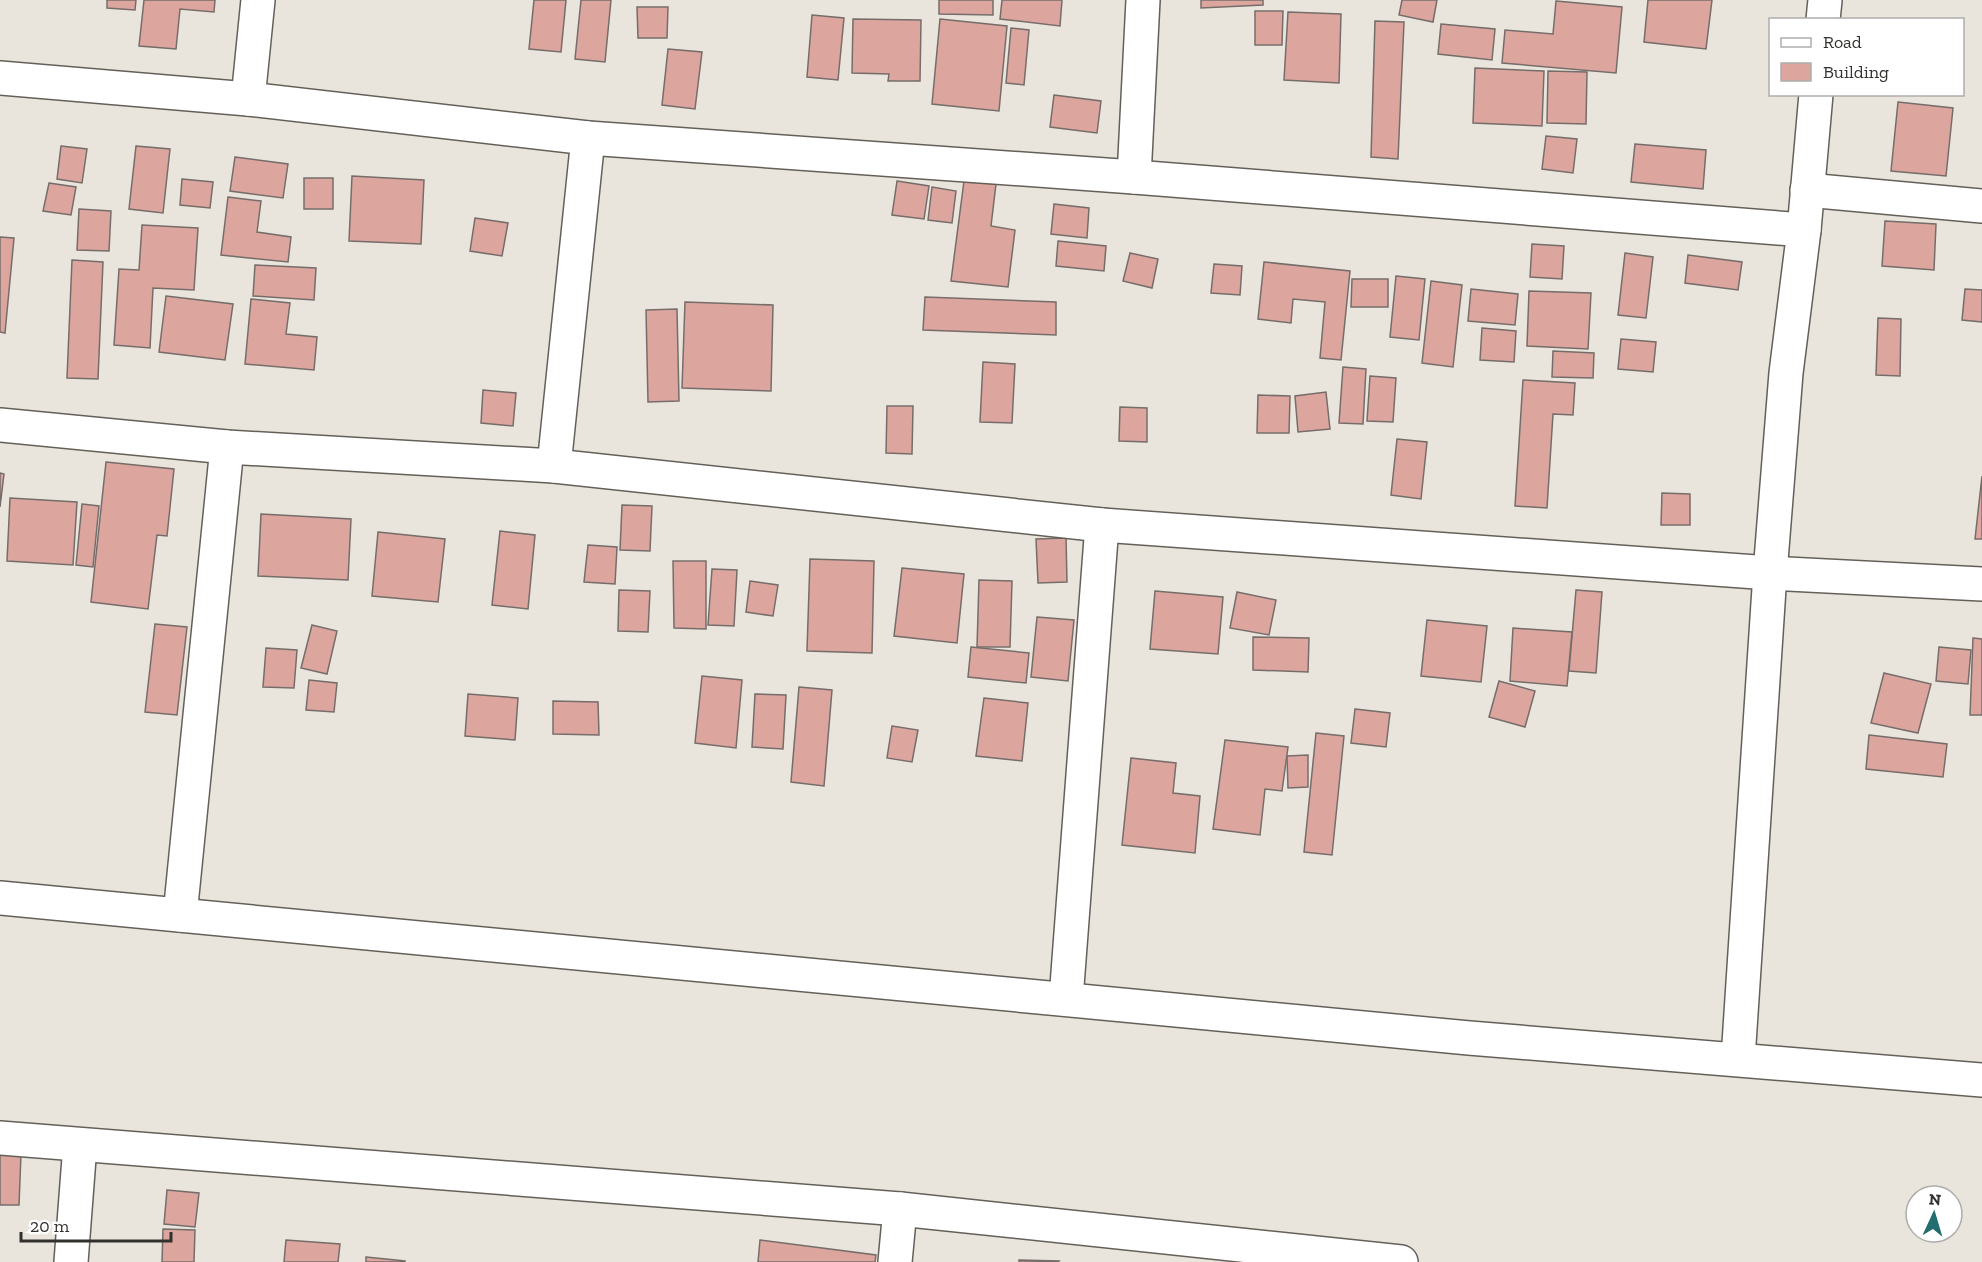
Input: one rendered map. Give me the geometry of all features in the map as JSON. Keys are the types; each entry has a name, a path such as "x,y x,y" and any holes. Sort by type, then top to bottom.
{"street":[{"path":"248,99 258,0"},
{"path":"1134,177 1143,0"},
{"path":"1823,18 1825,0"},
{"path":"0,78 248,99 588,138 1134,177 1804,230"},
{"path":"1738,1059 1770,573 1786,374 1804,230 1816,96"},
{"path":"554,466 588,138"},
{"path":"1807,190 1982,206"},
{"path":"0,425 226,447 554,466 1102,525 1770,573 1982,585"},
{"path":"180,915 226,447"},
{"path":"1066,999 1102,525"},
{"path":"0,898 1469,1038 1982,1080"},
{"path":"0,1138 900,1209 1401,1262"},
{"path":"71,1262 80,1145"},
{"path":"895,1262 900,1209"}],"building":[{"path":"107,0 136,0 135,10 107,8"},
{"path":"144,0 215,0 214,12 180,9 176,49 139,46"},
{"path":"534,0 566,0 561,52 529,49"},
{"path":"581,0 611,0 605,62 575,59"},
{"path":"939,0 993,0 993,15 939,14"},
{"path":"1002,0 1062,0 1060,26 1000,19"},
{"path":"1201,0 1263,0 1263,5 1201,8"},
{"path":"1402,0 1437,0 1433,22 1399,15"},
{"path":"1648,0 1712,0 1706,49 1644,42"},
{"path":"1556,1 1622,7 1616,73 1502,63 1505,30 1553,34"},
{"path":"637,7 668,7 667,38 638,38"},
{"path":"1255,11 1283,11 1282,45 1255,45"},
{"path":"1288,12 1341,14 1339,83 1284,80"},
{"path":"812,15 844,18 838,80 807,77"},
{"path":"853,19 921,20 920,81 888,81 889,74 852,73"},
{"path":"940,19 1007,26 999,111 932,104"},
{"path":"1375,21 1404,22 1398,159 1371,157"},
{"path":"1441,24 1495,29 1492,60 1438,54"},
{"path":"1011,28 1029,30 1024,85 1006,83"},
{"path":"668,49 702,52 695,109 662,105"},
{"path":"1475,68 1544,71 1542,126 1473,123"},
{"path":"1548,71 1587,72 1586,124 1547,123"},
{"path":"1054,95 1101,101 1097,133 1050,127"},
{"path":"1898,102 1953,108 1946,176 1891,171"},
{"path":"1546,136 1577,139 1573,173 1542,169"},
{"path":"1635,144 1706,150 1703,189 1631,182"},
{"path":"61,146 87,149 82,183 57,179"},
{"path":"136,146 170,149 163,213 129,209"},
{"path":"235,157 288,164 283,198 230,191"},
{"path":"352,176 424,180 421,244 349,241"},
{"path":"304,178 333,178 333,209 304,209"},
{"path":"182,179 213,182 210,208 180,205"},
{"path":"897,181 929,186 924,219 892,215"},
{"path":"964,181 996,184 991,226 1015,230 1008,287 951,281"},
{"path":"49,183 76,187 71,215 43,211"},
{"path":"932,187 956,191 952,223 928,220"},
{"path":"228,197 261,201 257,232 291,237 288,262 221,255"},
{"path":"1054,204 1089,208 1087,238 1051,234"},
{"path":"79,209 111,211 109,251 77,250"},
{"path":"475,218 508,223 502,256 470,251"},
{"path":"1885,221 1936,224 1934,270 1882,266"},
{"path":"142,225 198,228 194,290 153,288 150,348 114,345 119,269 139,270"},
{"path":"0,237 14,238 5,333 0,332"},
{"path":"1058,241 1106,246 1104,271 1056,266"},
{"path":"1532,244 1564,246 1562,279 1530,277"},
{"path":"1130,253 1158,259 1152,288 1123,281"},
{"path":"1625,253 1653,257 1646,318 1618,315"},
{"path":"1688,255 1742,262 1738,290 1685,283"},
{"path":"72,260 103,262 98,379 67,378"},
{"path":"1264,262 1350,271 1341,360 1320,358 1325,302 1293,299 1291,323 1258,319"},
{"path":"1214,264 1242,266 1240,295 1211,293"},
{"path":"255,265 316,268 314,300 253,296"},
{"path":"1396,276 1425,279 1419,340 1390,337"},
{"path":"1352,279 1388,279 1388,307 1351,307"},
{"path":"1431,281 1462,285 1453,367 1422,363"},
{"path":"1471,289 1518,294 1515,325 1468,321"},
{"path":"1965,289 1982,290 1982,322 1962,320"},
{"path":"1529,291 1591,293 1588,349 1527,346"},
{"path":"166,296 233,304 225,360 159,352"},
{"path":"925,297 1056,302 1056,335 923,330"},
{"path":"251,299 290,303 286,334 317,337 314,370 245,364"},
{"path":"685,302 773,305 771,391 682,388"},
{"path":"677,309 679,401 648,402 646,310"},
{"path":"1878,318 1901,319 1900,376 1876,375"},
{"path":"1482,328 1516,331 1514,362 1480,360"},
{"path":"1621,339 1656,342 1653,372 1618,369"},
{"path":"1553,351 1594,353 1593,378 1552,377"},
{"path":"983,362 1015,364 1012,423 980,422"},
{"path":"1343,367 1366,369 1363,424 1339,423"},
{"path":"1370,376 1396,378 1393,422 1367,421"},
{"path":"1523,380 1575,383 1573,415 1553,414 1547,508 1515,506"},
{"path":"483,390 516,393 513,426 481,423"},
{"path":"1326,392 1330,429 1298,432 1295,396"},
{"path":"1258,395 1290,396 1289,433 1257,433"},
{"path":"887,406 913,406 912,454 886,453"},
{"path":"1120,407 1147,408 1147,442 1119,441"},
{"path":"1397,439 1427,442 1421,499 1391,495"},
{"path":"106,462 174,469 167,536 157,535 148,609 91,602"},
{"path":"0,473 4,474 0,507"},
{"path":"1982,476 1982,539 1975,539"},
{"path":"1662,493 1690,494 1690,525 1661,525"},
{"path":"10,498 77,502 73,565 7,561"},
{"path":"82,504 99,506 93,567 76,565"},
{"path":"622,505 652,506 650,551 620,550"},
{"path":"261,514 351,519 348,580 258,576"},
{"path":"500,531 535,535 528,609 492,605"},
{"path":"378,532 445,539 438,602 372,596"},
{"path":"1066,538 1067,582 1038,583 1036,539"},
{"path":"588,545 617,547 615,584 584,582"},
{"path":"810,559 874,561 872,653 807,651"},
{"path":"673,561 706,561 706,629 674,628"},
{"path":"902,568 964,574 957,643 894,636"},
{"path":"712,569 737,570 734,626 708,625"},
{"path":"979,580 1012,581 1010,647 977,647"},
{"path":"750,581 778,585 773,616 746,612"},
{"path":"619,590 650,591 648,632 618,631"},
{"path":"1576,590 1602,592 1596,673 1569,671"},
{"path":"1155,591 1223,597 1218,654 1150,649"},
{"path":"1237,592 1276,600 1269,635 1230,628"},
{"path":"1037,617 1074,620 1068,681 1031,677"},
{"path":"1427,620 1487,626 1481,682 1421,676"},
{"path":"155,624 187,627 177,715 145,712"},
{"path":"312,625 337,631 327,674 301,668"},
{"path":"1513,628 1572,632 1567,686 1510,681"},
{"path":"1253,637 1309,638 1308,672 1253,670"},
{"path":"1973,638 1982,639 1982,715 1970,715"},
{"path":"971,647 1029,653 1026,683 968,677"},
{"path":"1939,647 1971,650 1968,684 1936,681"},
{"path":"266,648 297,650 294,688 263,687"},
{"path":"1884,673 1931,684 1918,733 1871,723"},
{"path":"702,676 742,680 736,748 695,743"},
{"path":"309,680 337,683 334,712 306,710"},
{"path":"1499,681 1535,691 1525,727 1489,717"},
{"path":"799,687 832,690 824,786 791,782"},
{"path":"468,694 518,698 515,740 465,736"},
{"path":"755,694 786,695 783,749 752,747"},
{"path":"984,698 1028,703 1022,761 976,756"},
{"path":"553,701 598,702 599,735 553,734"},
{"path":"1355,709 1390,713 1386,747 1351,743"},
{"path":"892,726 918,730 912,762 887,758"},
{"path":"1316,733 1344,736 1332,855 1304,852"},
{"path":"1869,735 1947,744 1943,777 1866,769"},
{"path":"1225,740 1288,747 1282,791 1265,789 1260,835 1213,829"},
{"path":"1308,755 1308,787 1288,788 1287,756"},
{"path":"1131,758 1176,763 1173,793 1200,796 1195,853 1122,845"},
{"path":"0,1154 21,1154 19,1205 0,1205"},
{"path":"167,1190 199,1193 195,1227 164,1224"},
{"path":"163,1229 195,1230 194,1262 162,1262"},
{"path":"286,1240 340,1244 338,1262 284,1262"},
{"path":"760,1240 876,1255 875,1262 758,1262"},
{"path":"366,1257 405,1261 405,1262 366,1262"},
{"path":"1019,1260 1059,1261 1019,1262"}]}
